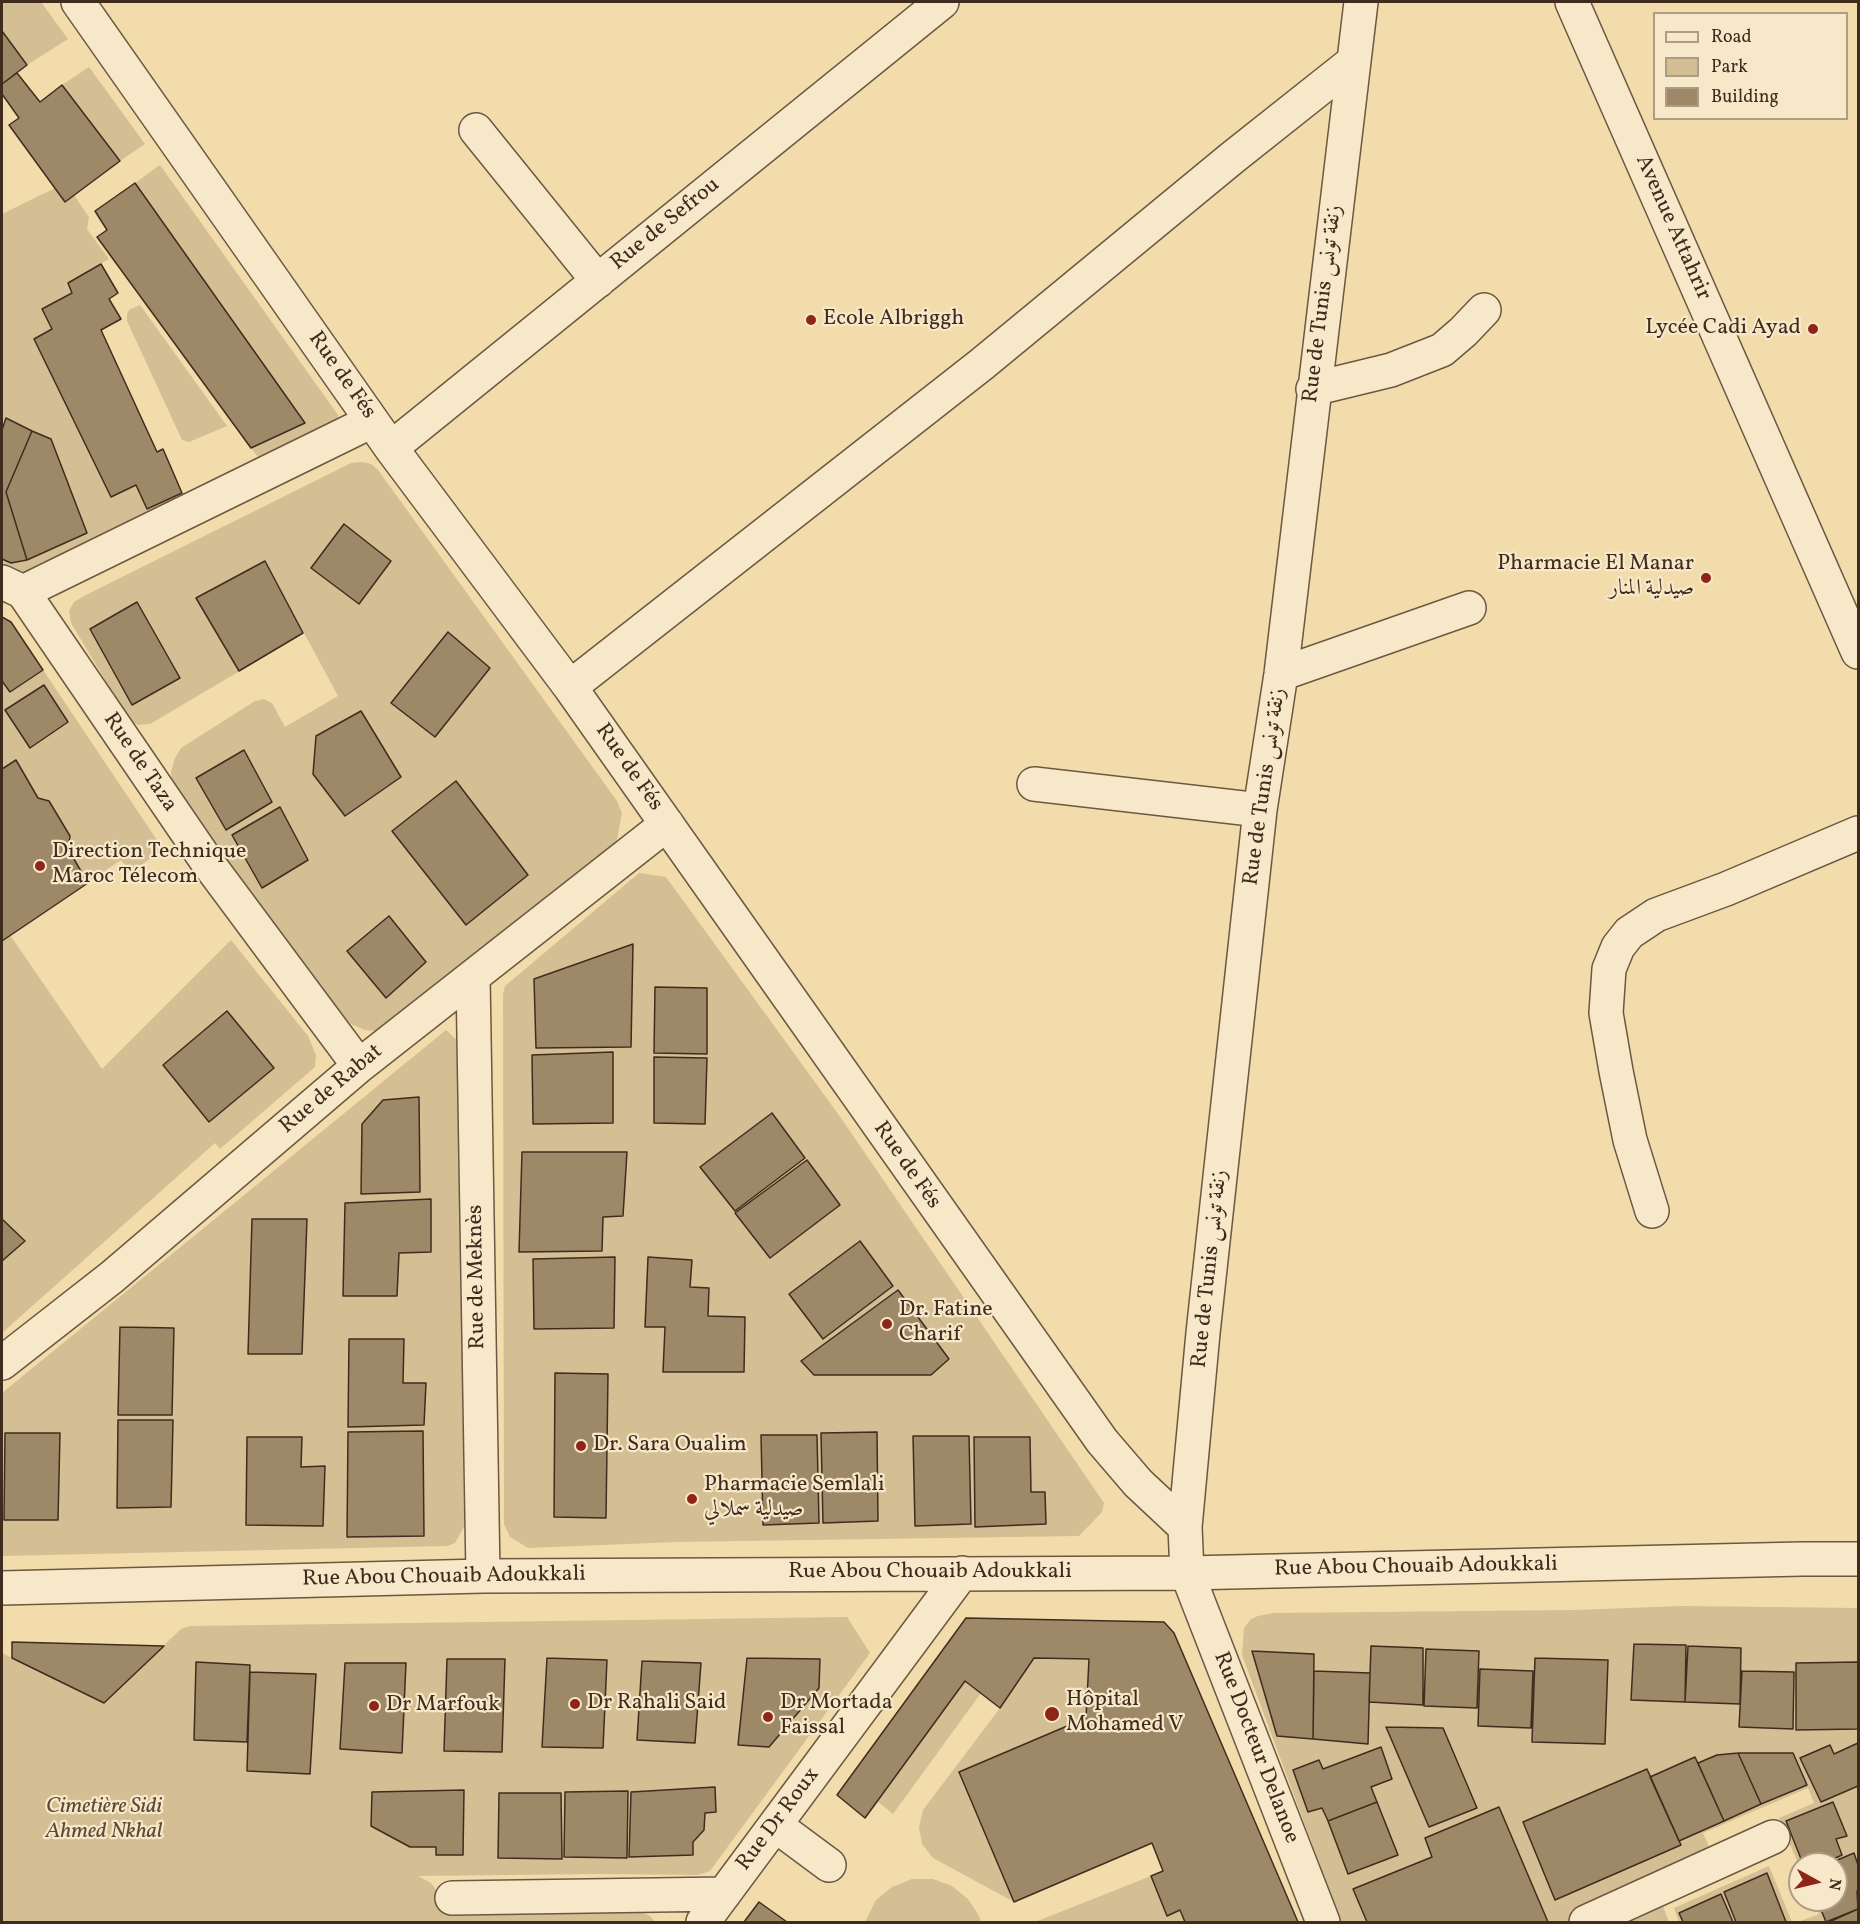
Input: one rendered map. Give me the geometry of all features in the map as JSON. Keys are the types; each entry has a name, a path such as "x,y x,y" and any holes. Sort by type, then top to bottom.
{"street":[{"name":"Rue de Tunis زنقة تونس","path":"1187,1573 1185,1527 1203,1333 1260,810 1281,674 1360,2"},
{"name":"Avenue Attahrir","path":"1572,2 1858,652"},
{"name":"Rue de Sefrou","path":"391,448 932,5"},
{"name":"Rue de Fés","path":"90,6 391,448 570,687 668,824 1102,1442 1138,1482 1185,1527"},
{"path":"570,687 982,364 1353,62"},
{"path":"476,130 598,280"},
{"path":"1313,389 1391,370 1442,350 1484,310"},
{"path":"12,587 372,421"},
{"name":"Rue de Taza","path":"12,587 208,863 359,1066"},
{"path":"1281,674 1468,608"},
{"path":"1034,784 1260,810"},
{"name":"Rue de Rabat","path":"2,1363 112,1277 359,1066 668,824"},
{"path":"1652,1211 1630,1140 1606,1013 1609,969 1618,947 1629,933 1656,915 1726,889 1858,833"},
{"name":"Rue de Meknès","path":"473,978 483,1576"},
{"name":"Rue Abou Chouaib Adoukkali","path":"2,1588 483,1576 1187,1573 1858,1559"},
{"name":"Rue Dr Roux","path":"703,1923 962,1573"},
{"name":"Rue Docteur Delanoe","path":"1187,1573 1323,1923"},
{"path":"775,1825 829,1865"},
{"path":"1586,1923 1773,1837"},
{"path":"452,1898 724,1894"}],"green space":[{"path":"2,2 41,2 68,39 27,65 2,31"},
{"path":"89,67 145,144 120,161 62,85"},
{"path":"160,165 338,415 339,424 263,463 251,448 305,423 135,183"},
{"path":"55,188 65,202 74,195 89,217 87,229 109,259 68,283 72,293 42,309 52,329 34,339 136,485 147,509 182,493 185,499 25,575 2,566 2,214"},
{"path":"140,305 227,426 189,442 182,440 127,321 129,310"},
{"path":"351,463 371,464 378,470 617,801 622,813 616,845 387,1025 376,1031 365,1030 351,1024 330,1003 172,786 171,772 181,748 255,701 264,699 272,703 285,727 338,696 304,633 150,724 138,725 129,720 71,623 69,611 74,602 86,595"},
{"path":"43,670 163,849 131,873 121,860 10,935 102,1069 231,940 308,1036 316,1055 315,1067 220,1149 215,1143 2,1333 2,681 10,692"},
{"path":"639,873 666,877 841,1118 1104,1503 1102,1512 1079,1536 676,1542 528,1548 510,1537 504,1524 503,994 505,986"},
{"path":"446,1030 459,1042 464,1527 455,1543 447,1546 2,1556 2,1393"},
{"path":"1683,1606 1858,1608 1858,1922 1798,1922 1819,1914 1818,1912 1848,1912 1848,1852 1793,1852 1779,1818 1814,1803 1808,1788 1703,1833 1713,1855 1564,1922 1341,1922 1242,1655 1244,1628 1251,1619 1273,1613 1574,1610"},
{"name":"Cimetière Sidi Ahmed Nkhal","path":"847,1617 870,1653 710,1871 698,1875 418,1876 431,1883 455,1916 623,1911 641,1912 650,1916 655,1922 2,1922 2,1653 103,1703 181,1629 190,1626"},
{"path":"1034,1658 1089,1659 1086,1718 959,1773 1014,1902 933,1858 922,1844 919,1827 923,1810 1000,1708"},
{"path":"965,1681 981,1693 893,1814 877,1801"},
{"path":"1769,1866 1792,1922 1679,1922 1674,1908"},
{"path":"1151,1876 1167,1916 1180,1910 1185,1922 1035,1922"},
{"path":"912,1879 933,1879 952,1886 968,1899 981,1922 865,1922 876,1900 892,1887"},
{"path":"1661,1901 1669,1922 1611,1922"}],"building":[{"path":"2,31 27,65 2,84"},
{"path":"17,73 40,102 62,85 120,161 65,202 9,125 19,118 2,94 2,84"},
{"path":"135,183 305,423 251,448 97,237 107,230 95,211"},
{"path":"101,264 118,293 109,299 121,319 101,330 157,452 163,449 182,493 147,509 136,485 111,497 34,339 52,329 42,309 72,293 68,283"},
{"path":"6,418 32,431 6,492 27,560 11,563 2,559 2,430"},
{"path":"32,431 51,439 87,533 27,560 6,492"},
{"path":"344,524 391,561 359,604 311,568"},
{"path":"265,561 303,633 239,671 196,598"},
{"path":"137,602 180,678 132,705 90,629"},
{"path":"2,617 11,622 43,670 10,692 2,681"},
{"path":"448,632 490,668 435,737 391,703"},
{"path":"44,685 68,722 30,748 5,710"},
{"path":"361,711 401,777 345,816 313,774 316,736"},
{"path":"244,750 272,802 226,830 196,778"},
{"name":"Direction Technique Maroc Télecom","path":"16,760 38,798 49,801 70,836 68,849 88,883 2,941 2,769"},
{"path":"456,781 528,875 466,925 392,831"},
{"path":"280,807 308,860 262,888 232,835"},
{"path":"389,916 426,962 386,998 347,951"},
{"path":"633,944 631,1047 536,1048 534,979"},
{"path":"655,987 707,988 707,1054 654,1053"},
{"path":"227,1011 274,1068 209,1122 163,1065"},
{"path":"613,1052 613,1123 533,1124 532,1055"},
{"path":"654,1057 707,1058 705,1124 654,1123"},
{"path":"419,1097 420,1192 361,1194 362,1124 383,1100"},
{"path":"772,1113 805,1158 735,1211 700,1167"},
{"path":"522,1152 627,1152 623,1216 603,1217 602,1251 519,1252"},
{"path":"807,1160 840,1205 770,1258 735,1213"},
{"path":"431,1199 431,1252 399,1253 397,1296 343,1296 345,1203"},
{"path":"2,1219 25,1241 2,1261"},
{"path":"252,1219 307,1219 302,1354 248,1354"},
{"path":"860,1241 893,1286 823,1339 789,1294"},
{"path":"615,1257 614,1328 534,1329 533,1259"},
{"path":"648,1257 692,1260 690,1287 709,1288 708,1316 745,1317 744,1372 663,1372 665,1327 645,1327"},
{"name":"Dr. Fatine Charif","path":"898,1290 949,1359 931,1375 814,1375 801,1361"},
{"path":"120,1327 174,1328 172,1415 118,1415"},
{"path":"349,1339 404,1339 403,1383 426,1383 424,1425 348,1427"},
{"name":"Dr. Sara Oualim","path":"555,1373 608,1374 606,1518 554,1517"},
{"path":"118,1420 173,1420 171,1507 117,1508"},
{"path":"423,1431 424,1536 347,1537 348,1432"},
{"path":"877,1432 878,1521 823,1523 821,1433"},
{"path":"5,1433 60,1433 58,1520 4,1520"},
{"path":"761,1435 817,1435 819,1523 763,1525"},
{"path":"913,1436 969,1436 971,1524 915,1526"},
{"path":"247,1437 302,1437 301,1467 325,1466 323,1526 246,1525"},
{"path":"974,1437 1030,1437 1031,1492 1045,1492 1046,1524 975,1527"},
{"name":"Hôpital Mohamed V","path":"966,1618 1164,1622 1174,1633 1298,1922 1185,1922 1180,1910 1167,1916 1151,1876 1163,1871 1152,1843 1014,1902 959,1772 1086,1718 1089,1659 1034,1658 1000,1708 965,1681 865,1818 837,1795"},
{"path":"12,1642 164,1646 104,1703 12,1658"},
{"path":"1634,1644 1686,1645 1685,1702 1631,1700"},
{"path":"1371,1646 1423,1648 1423,1705 1369,1702"},
{"path":"1688,1646 1741,1648 1740,1704 1685,1702"},
{"path":"1426,1649 1479,1651 1477,1708 1424,1706"},
{"path":"1252,1651 1314,1654 1313,1739 1277,1736"},
{"name":"Dr Rahali Said","path":"547,1658 607,1660 603,1748 542,1747"},
{"name":"Dr Mortada Faissal","path":"747,1658 820,1659 819,1688 769,1747 738,1745"},
{"path":"1535,1658 1608,1660 1605,1744 1532,1742"},
{"path":"447,1659 505,1659 502,1752 444,1751"},
{"path":"642,1661 701,1663 695,1743 637,1740"},
{"path":"196,1662 250,1665 247,1742 194,1740"},
{"path":"1858,1662 1858,1729 1796,1730 1796,1663"},
{"name":"Dr Marfouk","path":"345,1663 406,1663 402,1753 340,1749"},
{"path":"1480,1669 1533,1671 1531,1728 1478,1726"},
{"path":"1314,1671 1370,1673 1368,1744 1313,1739"},
{"path":"1742,1671 1794,1672 1793,1729 1739,1727"},
{"path":"250,1672 316,1674 310,1774 247,1771"},
{"path":"1386,1727 1443,1728 1477,1808 1429,1827"},
{"path":"1858,1743 1858,1786 1821,1802 1800,1758 1830,1745 1834,1754"},
{"path":"1381,1747 1392,1779 1371,1787 1377,1802 1328,1821 1322,1808 1308,1812 1293,1770 1319,1760 1323,1769"},
{"path":"1738,1753 1761,1804 1724,1821 1698,1763 1717,1755"},
{"path":"1738,1753 1793,1753 1807,1785 1761,1804"},
{"path":"1695,1757 1724,1821 1679,1841 1650,1777"},
{"path":"1647,1769 1681,1845 1555,1900 1523,1822"},
{"path":"715,1787 716,1812 705,1813 704,1830 693,1842 693,1855 629,1857 631,1792"},
{"path":"464,1790 463,1855 436,1855 436,1847 410,1847 371,1826 372,1792"},
{"path":"628,1791 627,1858 564,1857 565,1792"},
{"path":"499,1793 561,1793 562,1859 498,1858"},
{"path":"1377,1802 1398,1855 1348,1874 1328,1821"},
{"path":"1833,1802 1847,1836 1836,1839 1841,1852 1798,1852 1786,1821"},
{"path":"1499,1807 1548,1922 1367,1922 1353,1889 1432,1857 1425,1838"},
{"path":"1854,1853 1858,1865 1858,1909 1826,1922 1822,1912 1848,1912 1848,1856"},
{"path":"1767,1873 1786,1922 1736,1922 1724,1892"},
{"path":"1721,1894 1733,1922 1683,1922 1679,1913"},
{"path":"759,1902 787,1922 744,1922"},
{"path":"1858,1909 1858,1922 1829,1922"}],"place":[{"name":"Ecole Albriggh","path":"811,320"},
{"name":"Lycée Cadi Ayad","path":"1813,329"},
{"name":"Pharmacie El Manar صيدلية المنار","path":"1706,578"},
{"name":"Direction Technique Maroc Télecom","path":"40,866"},
{"name":"Dr. Fatine Charif","path":"887,1324"},
{"name":"Dr. Sara Oualim","path":"581,1446"},
{"name":"Pharmacie Semlali صيدلية سملالي","path":"692,1499"},
{"name":"Dr Rahali Said","path":"575,1704"},
{"name":"Dr Marfouk","path":"374,1706"},
{"name":"Hôpital Mohamed V","path":"1052,1714"},
{"name":"Dr Mortada Faissal","path":"768,1717"}]}
